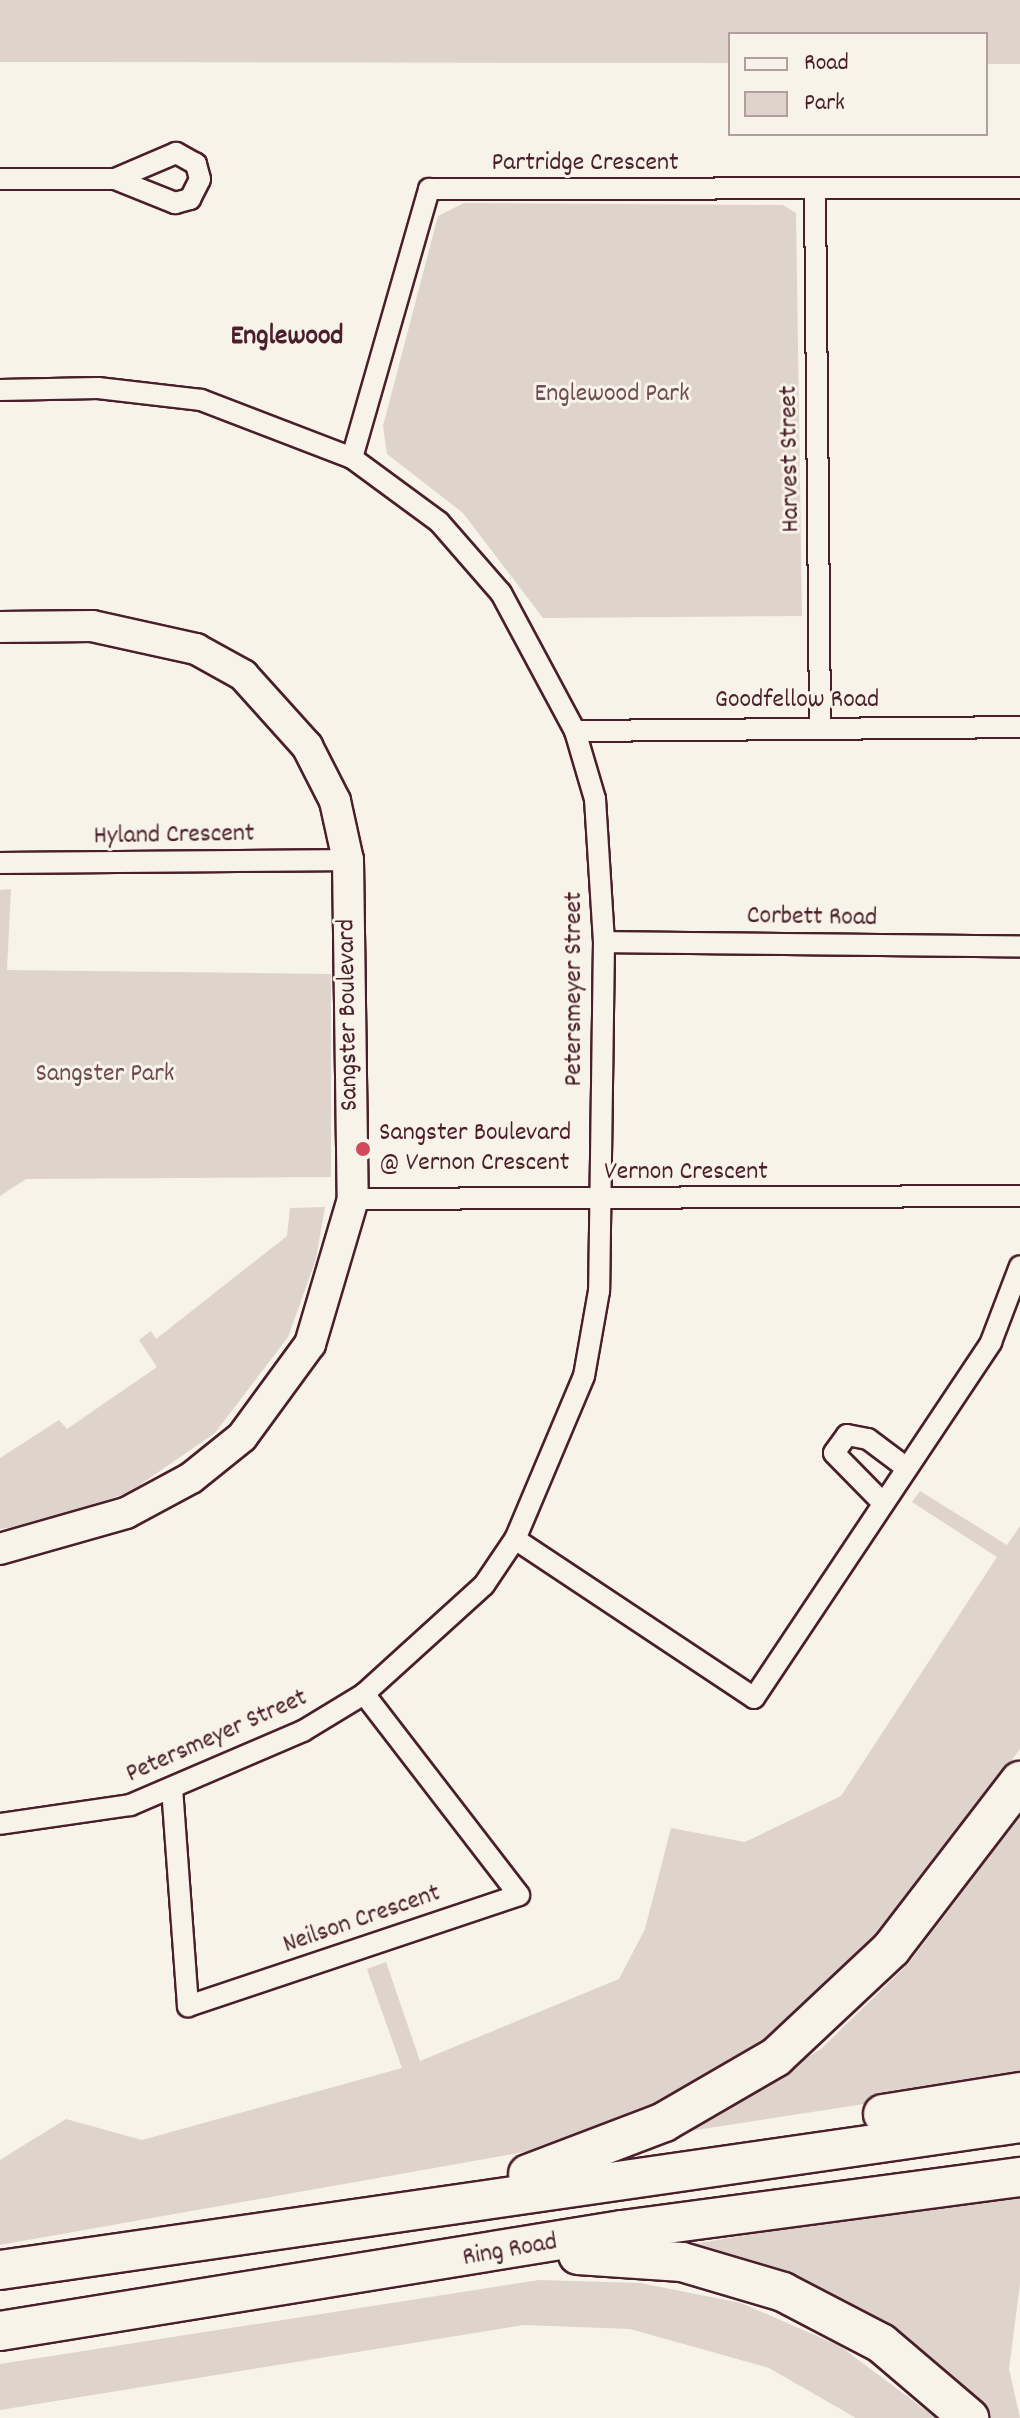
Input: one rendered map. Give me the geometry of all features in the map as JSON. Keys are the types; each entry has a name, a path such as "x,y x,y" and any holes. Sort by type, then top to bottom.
{"highway":[{"path":"464,2198 664,2122 776,2057 891,1949 1020,1781"},
{"path":"464,2198 719,2143 1020,2092"},
{"path":"0,2270 464,2198 1020,2123"},
{"name":"Ring Road","path":"0,2331 1020,2177"},
{"path":"500,2254 624,2255 738,2274 881,2343 969,2418"}],"street":[{"path":"0,179 115,179"},
{"name":"Partridge Crescent","path":"352,458 429,189 815,192 1020,188"},
{"name":"Harvest Street","path":"815,192 820,726"},
{"name":"Petersmeyer Street","path":"0,390 98,388 201,400 352,458 439,522 501,593 575,731 595,799 604,942 599,1291 584,1376 515,1539 484,1585 364,1694 303,1731 130,1805 0,1824"},
{"name":"Sangster Boulevard","path":"0,627 139,633 196,649 243,675 307,746 335,801 348,860 353,1199 310,1344 242,1437 191,1478 126,1513 0,1549"},
{"name":"Goodfellow Road","path":"575,731 820,726 1020,727"},
{"name":"Hyland Crescent","path":"0,863 348,860"},
{"name":"Corbett Road","path":"604,942 1020,946"},
{"name":"Vernon Crescent","path":"353,1199 1020,1196"},
{"path":"515,1539 754,1698 904,1466 991,1342 1020,1266"},
{"path":"881,1501 834,1453 847,1435 868,1439 904,1466"},
{"name":"Neilson Crescent","path":"172,1788 188,2006 519,1895 364,1694"}],"green space":[{"path":"0,0 1020,0 1020,64 988,64 988,32 728,32 728,63 0,62"},
{"name":"Englewood Park","path":"464,203 783,205 796,213 802,616 543,618 463,513 387,454 383,426 438,216"},
{"name":"Sangster Park","path":"11,889 7,970 331,974 331,1177 26,1179 0,1196 0,890"},
{"path":"325,1207 316,1259 288,1337 215,1433 131,1491 54,1521 0,1529 0,1458 59,1420 67,1429 157,1367 139,1340 151,1331 156,1339 287,1236 290,1208"},
{"path":"920,1491 1007,1545 1020,1526 1020,1749 913,1895 790,2028 700,2088 575,2143 0,2245 0,2160 66,2119 142,2140 402,2068 367,1969 386,1962 420,2061 619,1979 645,1929 671,1828 745,1842 841,1796 997,1557 912,1502"},
{"path":"1020,1816 1020,2080 690,2131 821,2049 908,1964"},
{"path":"1020,2198 1020,2284 1009,2369 1020,2418 987,2418 670,2248 900,2209"},
{"path":"539,2280 640,2283 741,2303 840,2346 936,2418 856,2418 769,2368 630,2329 524,2325 0,2410 0,2364"}],"place":[{"name":"Sangster Boulevard @ Vernon Crescent","path":"363,1149"}],"district":[{"name":"Englewood","path":"287,338"}]}
